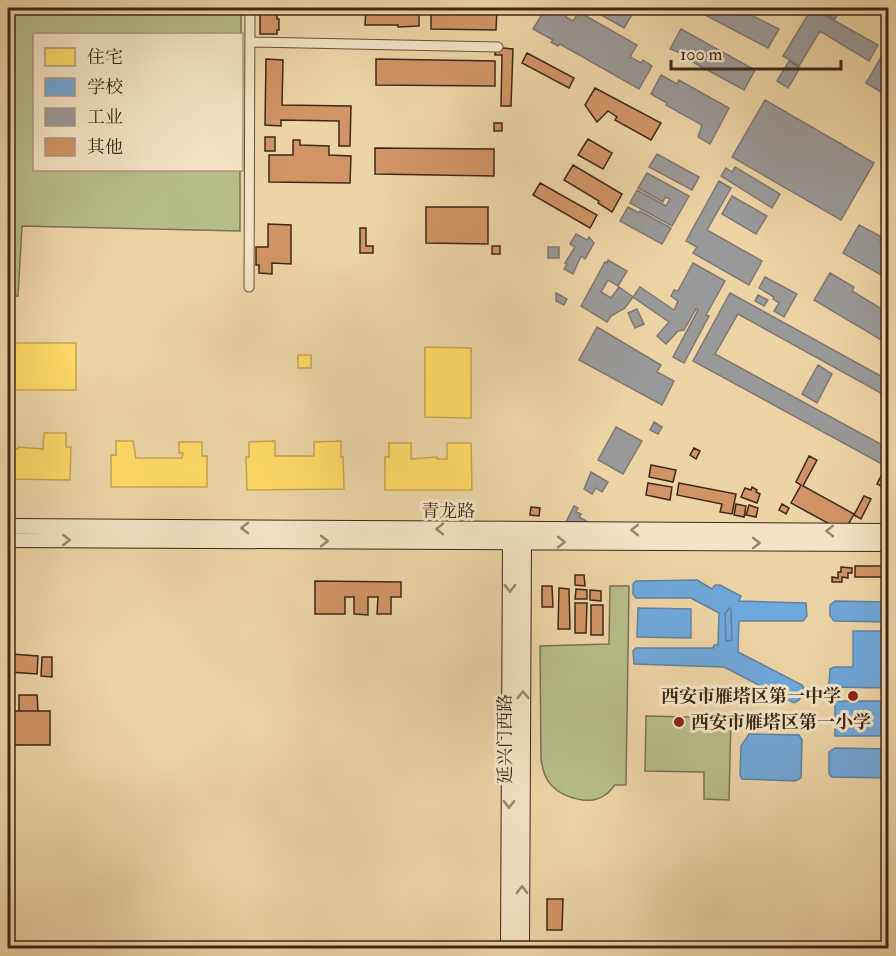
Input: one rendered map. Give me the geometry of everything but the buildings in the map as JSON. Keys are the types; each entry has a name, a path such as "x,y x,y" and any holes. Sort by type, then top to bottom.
{"street":[{"path":"249,287 250,8"},
{"path":"250,42 498,47"},
{"name":"青龙路","path":"8,526 510,536"},
{"name":"青龙路","path":"8,540 888,531"},
{"name":"延兴门西路","path":"508,948 510,536"},
{"name":"青龙路","path":"524,536 888,544"},
{"name":"延兴门西路","path":"522,948 524,536"}],"green space":[{"path":"8,8 241,8 241,33 33,33 33,171 240,171 240,231 22,226 18,296 8,296"},
{"path":"610,586 629,586 626,785 615,785 599,798 585,800 570,797 557,790 550,783 544,771 541,760 540,646 609,644"},
{"path":"646,716 731,718 729,800 704,799 704,772 645,771"}],"place":[{"name":"西安市雁塔区第一中学","path":"853,696"},
{"name":"西安市雁塔区第一小学","path":"679,722"}]}
